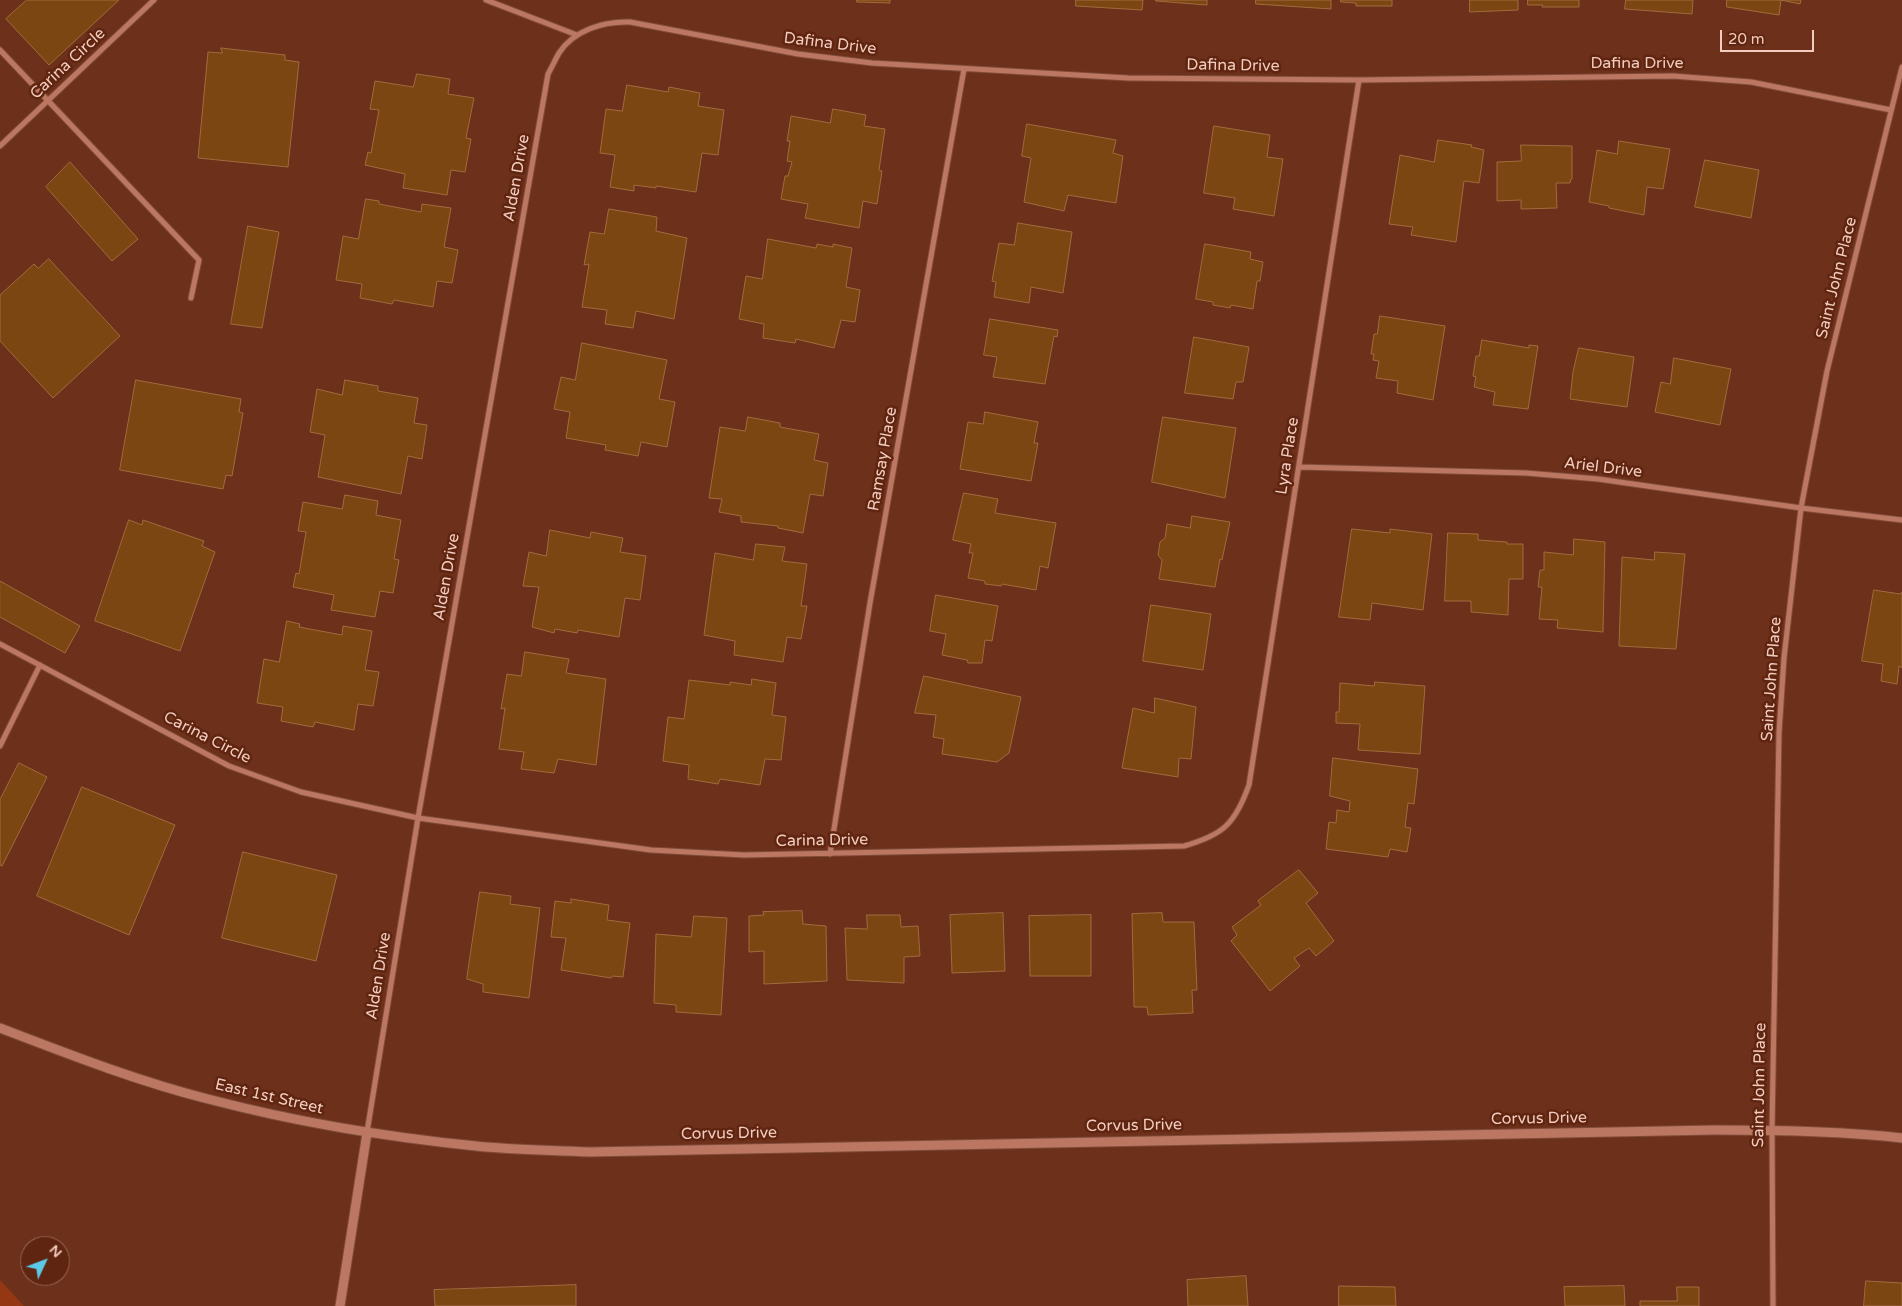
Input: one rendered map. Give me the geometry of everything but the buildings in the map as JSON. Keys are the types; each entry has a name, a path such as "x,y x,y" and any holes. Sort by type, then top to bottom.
{"street":[{"name":"Carina Circle","path":"0,146 154,0"},
{"path":"486,0 577,35"},
{"name":"Dafina Drive","path":"577,35 591,28 617,21 630,22 798,54 872,63 1128,78 1358,80 1673,76 1751,82 1892,110"},
{"name":"Alden Drive","path":"367,1133 418,818 548,74 560,51 577,35"},
{"path":"0,50 199,260 190,298"},
{"name":"Saint John Place","path":"1772,1306 1772,1130 1779,733 1784,658 1801,508 1827,371 1902,67"},
{"name":"Ramsay Place","path":"830,854 870,602 964,69"},
{"name":"Lyra Place","path":"1224,828 1241,808 1249,785 1358,80"},
{"name":"Ariel Drive","path":"1298,467 1526,473 1598,479 1801,508 1902,520"},
{"name":"Carina Circle","path":"0,644 229,766 301,792 418,818"},
{"path":"0,746 40,665"},
{"name":"Carina Drive","path":"418,818 651,850 744,855 1184,846 1206,840 1224,828"},
{"name":"East 1st Street","path":"0,1028 102,1067 207,1099 367,1133"},
{"name":"Corvus Drive","path":"367,1133 478,1146 590,1152 1772,1130 1902,1138"},
{"path":"340,1306 367,1133"}],"shaded area":[{"path":"0,1280 24,1306 0,1306"}]}
